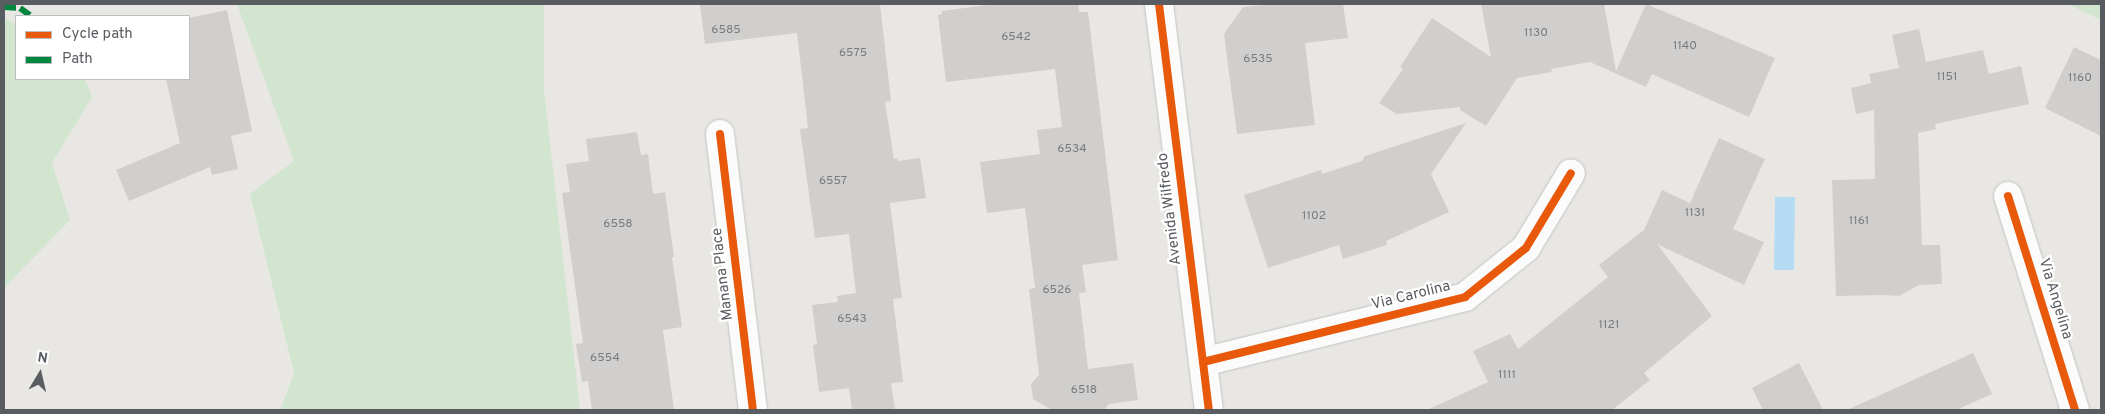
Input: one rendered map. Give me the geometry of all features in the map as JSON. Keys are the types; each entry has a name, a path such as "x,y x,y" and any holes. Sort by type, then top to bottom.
{"street":[{"name":"Avenida Wilfredo","path":"1158,4 1210,410"},
{"name":"Manana Place","path":"720,134 753,410"},
{"name":"Via Carolina","path":"1203,362 1465,297 1526,248 1572,173"},
{"name":"Via Angelina","path":"2008,196 2075,410"}],"green space":[{"path":"237,4 544,4 544,90 580,410 280,410 294,373 250,194 294,161"},
{"path":"2068,4 2101,4 2101,20"},
{"path":"4,18 15,24 15,80 85,80 92,97 52,163 70,220 4,288"}],"water":[{"path":"1775,197 1795,197 1794,270 1774,270"}],"building":[{"path":"700,4 880,4 891,101 885,102 894,159 897,158 898,161 920,158 926,198 890,203 902,298 893,299 903,382 891,383 895,410 852,410 849,388 819,392 813,345 817,344 812,305 838,302 837,296 856,293 849,234 815,238 800,129 808,128 797,33 705,44"},
{"path":"994,4 1078,4 1079,12 1088,12 1118,260 1082,265 1086,292 1079,293 1088,369 1133,363 1138,400 1109,404 1104,410 1052,410 1033,399 1031,384 1039,375 1029,289 1035,288 1025,208 987,213 980,162 1040,154 1037,130 1062,127 1055,69 946,82 938,15 942,14 942,11"},
{"path":"1274,4 1343,4 1348,38 1305,43 1315,125 1237,134 1224,34 1243,7"},
{"path":"1481,4 1604,4 1616,71 1646,4 1775,58 1749,117 1652,74 1646,87 1590,62 1551,69 1552,72 1517,78 1486,126 1460,110 1460,107 1397,114 1379,103 1403,69 1400,67 1432,18 1491,57"},
{"path":"227,10 252,131 231,136 238,169 212,175 210,167 129,201 116,170 180,143 166,80 190,80 190,18"},
{"path":"1919,29 1926,62 1983,50 1989,74 2021,66 2029,104 1935,124 1936,129 1918,133 1922,245 1940,245 1942,284 1919,285 1899,296 1836,296 1832,180 1875,179 1874,110 1856,114 1851,88 1871,83 1869,74 1899,68 1892,35"},
{"path":"2074,47 2101,60 2101,136 2045,108"},
{"path":"1466,123 1431,174 1449,212 1386,241 1387,245 1343,259 1339,245 1268,268 1244,195 1321,170 1322,174 1362,161 1365,156"},
{"path":"637,132 641,155 648,154 653,194 665,192 674,257 672,257 682,327 663,330 674,410 592,410 588,381 582,382 576,344 583,343 562,193 570,192 566,164 589,161 586,139"},
{"path":"1719,138 1765,159 1733,229 1764,242 1744,285 1657,244 1712,316 1644,373 1650,380 1612,410 1427,410 1488,382 1473,351 1510,334 1518,349 1608,277 1599,265 1644,230 1662,190 1690,203"},
{"path":"1973,353 1992,394 1956,410 1847,410"},
{"path":"1799,363 1823,410 1763,410 1752,388"}],"marked path":[{"path":"4,7 20,8 30,15"}],"cycle path":[{"path":"1159,4 1209,410"},
{"path":"720,134 753,410"},
{"path":"1203,362 1465,297 1526,248 1571,173"},
{"path":"2008,196 2075,410"}]}
